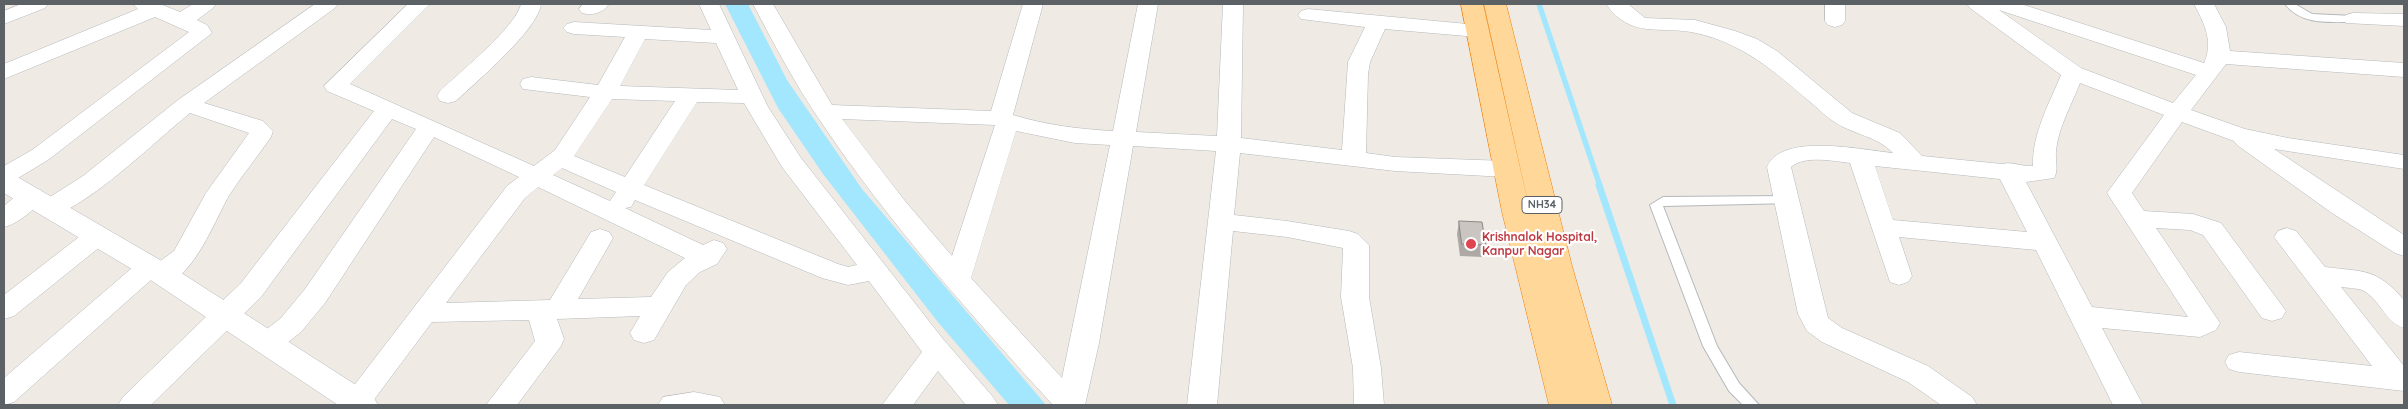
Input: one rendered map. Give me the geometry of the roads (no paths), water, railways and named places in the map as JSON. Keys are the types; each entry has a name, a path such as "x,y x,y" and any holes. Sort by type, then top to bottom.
{"highway":[{"name":"NH34","path":"1472,4 1506,169 1565,405"},
{"name":"NH34","path":"1495,4 1557,266 1596,405"}],"street":[{"path":"4,18 38,4"},
{"path":"181,20 206,4"},
{"path":"4,219 92,181 186,105 328,4"},
{"path":"420,4 335,86 429,126 614,213 718,243 848,276 876,271"},
{"path":"448,96 512,34 530,14 531,4"},
{"path":"709,4 752,97 791,162 982,405"},
{"path":"763,4 784,44 842,135 908,220 1070,405"},
{"path":"958,278 1004,120 1033,4"},
{"path":"1070,405 1085,343 1148,4"},
{"path":"1202,405 1229,144 1233,4"},
{"path":"1616,4 1638,22 1652,25 1695,26 1728,35 1748,44 1769,56 1844,118 1892,138 1914,162"},
{"path":"1978,4 2073,72 2179,113 2239,135 2288,145 2404,162"},
{"path":"2001,4 2214,65 2404,70"},
{"path":"2084,316 2192,328 2200,327 2206,323 2118,193 2214,65 2220,48 2217,25 2204,4"},
{"path":"2384,4 2403,20"},
{"path":"4,72 50,51 95,35 149,6 200,29 198,37 129,86 40,155 4,176"},
{"path":"1308,15 1478,31"},
{"path":"2353,18 2403,20"},
{"path":"1354,160 1359,62 1378,21"},
{"path":"574,28 723,37"},
{"path":"4,181 156,270 358,404 516,192 559,158 605,92 638,33"},
{"path":"1962,405 1918,374 1832,335 1817,324 1812,314 1804,283 1788,200 1779,168 1785,158 1801,153 2008,170 2033,174 2045,173 2044,151 2051,127 2073,72"},
{"path":"531,84 605,92 752,97"},
{"path":"614,213 690,95"},
{"path":"4,394 156,270 184,257 218,193 259,137 260,131 255,126 186,105"},
{"path":"133,405 227,316 251,290 388,109"},
{"path":"827,112 966,116 1004,120 1038,130 1066,135 1229,144 1395,164 1506,169"},
{"path":"268,343 291,325 315,296 429,126"},
{"path":"2239,135 2341,207 2404,246"},
{"path":"1860,157 1899,276"},
{"path":"559,158 631,189 718,243"},
{"path":"2008,170 2128,405"},
{"path":"2135,219 2193,222 2212,230 2272,311"},
{"path":"1222,222 1304,232 1349,240 1356,246 1355,297 1368,368 1369,405"},
{"path":"1883,227 2045,242"},
{"path":"4,309 97,236"},
{"path":"2287,237 2402,380"},
{"path":"501,405 547,346 550,339 549,310 600,238"},
{"path":"644,333 682,273 718,243"},
{"path":"2316,275 2369,282 2381,291 2404,318"},
{"path":"425,313 660,306"},
{"path":"897,405 938,351"},
{"path":"2239,362 2402,380"},
{"path":"674,405 694,403 710,405"}],"lane":[{"path":"2290,4 2295,12 2307,17 2353,18"},
{"path":"1752,405 1734,387 1710,346 1656,205 1663,201 1788,200"}],"water":[{"path":"725,4 748,4 787,80 862,189 1046,405 1009,405 937,321 823,174 778,108"}],"waterway":[{"path":"1539,4 1600,186"},
{"path":"1599,185 1673,405"}],"place":[{"name":"Krishnalok Hospital, Kanpur Nagar","path":"1471,244"}]}
